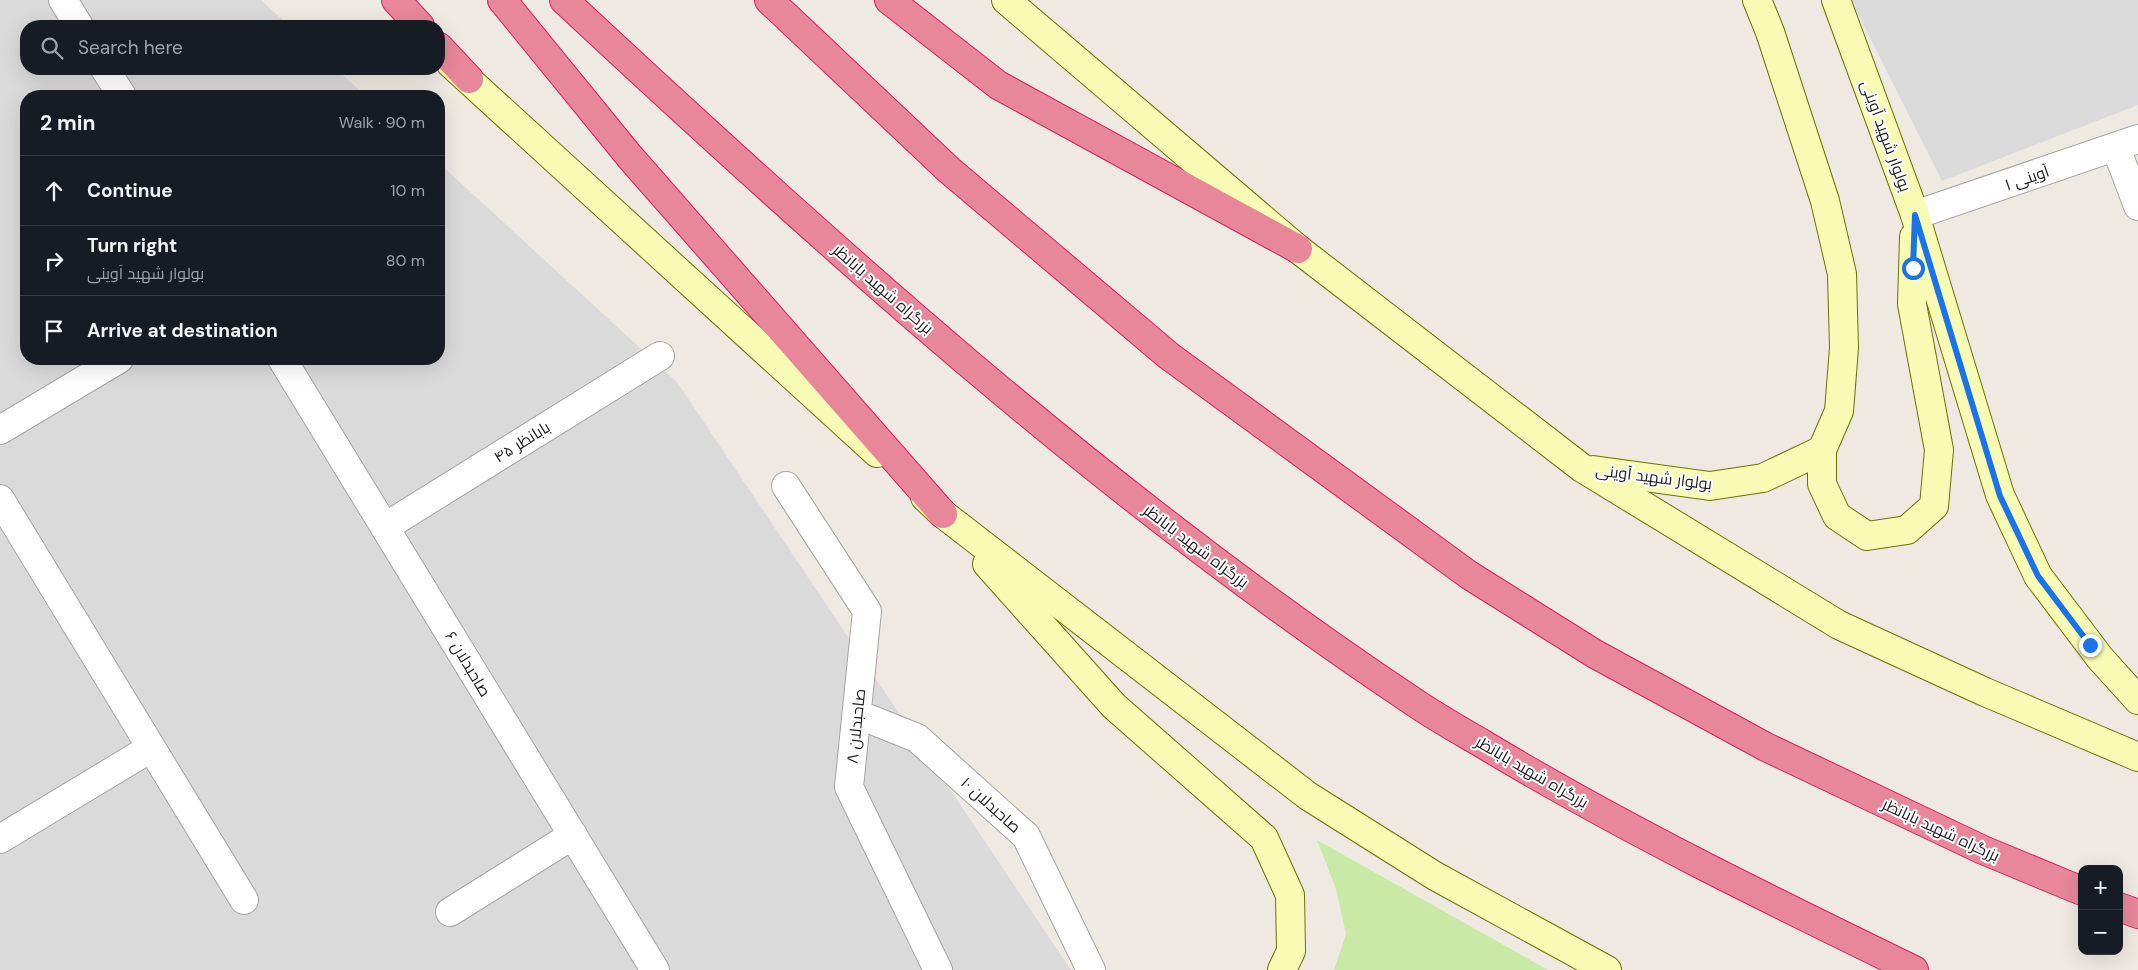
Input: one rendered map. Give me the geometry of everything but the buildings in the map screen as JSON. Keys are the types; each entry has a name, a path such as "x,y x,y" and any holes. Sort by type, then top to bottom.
{"highway":[{"path":"396,0 414,20"},
{"path":"502,0 630,157 943,514"},
{"name":"بزرگراه شهید بابانظر","path":"564,0 690,117 875,283 1107,478 1264,598 1414,702 1552,786 1728,879 1914,970"},
{"name":"بزرگراه شهید بابانظر","path":"769,0 949,170 1169,356 1469,575 1595,654 1766,747 1983,850 2078,889"},
{"path":"889,0 998,85 1298,249"},
{"path":"445,54 468,79"},
{"path":"2123,908 2138,914"}],"main road":[{"path":"380,0 402,20"},
{"path":"1006,0 1298,249 1582,468 1839,625 1985,692 2138,757"},
{"path":"1757,0 1770,32 1825,201 1842,274 1844,348 1839,411 1822,450 1822,484 1837,516 1867,536 1907,530 1934,506 1939,450 1912,304 1915,215"},
{"name":"بولوار شهید آوینی","path":"1836,0 1915,215 2000,496 2038,576 2100,658 2138,700"},
{"path":"445,58 943,514 1308,796 1435,876 1607,970"},
{"name":"بولوار شهید آوینی","path":"1582,468 1710,486 1763,478 1822,450"},
{"path":"943,514 1114,706 1264,838 1290,895 1291,951 1282,970"}],"street":[{"path":"63,0 76,20"},
{"path":"110,75 118,90"},
{"path":"2127,144 2138,206"},
{"name":"آوینی ۱","path":"1915,215 2127,144"},
{"name":"بابانظر ۴۵","path":"384,527 660,356"},
{"path":"0,430 110,365"},
{"name":"صاحبدلان ۶","path":"286,365 655,970"},
{"name":"صاحبدلان ۸","path":"786,486 867,612 849,786 938,970"},
{"path":"0,499 244,900"},
{"name":"صاحبدلان ۱۰","path":"857,714 917,738 1026,836 1091,970"},
{"path":"0,839 151,748"},
{"path":"450,912 572,835"}],"shaded area":[{"path":"0,0 261,0 283,20 20,20 20,75 343,75 359,90 20,90 20,365 445,365 445,169 677,382 1071,970 0,970"},
{"path":"1851,0 2138,0 2138,105 1942,181"}],"green space":[{"path":"1317,840 1548,970 1334,970 1346,934 1336,889"}],"route":[{"path":"1913,268 1915,215 2000,496 2038,576 2090,645"}]}
